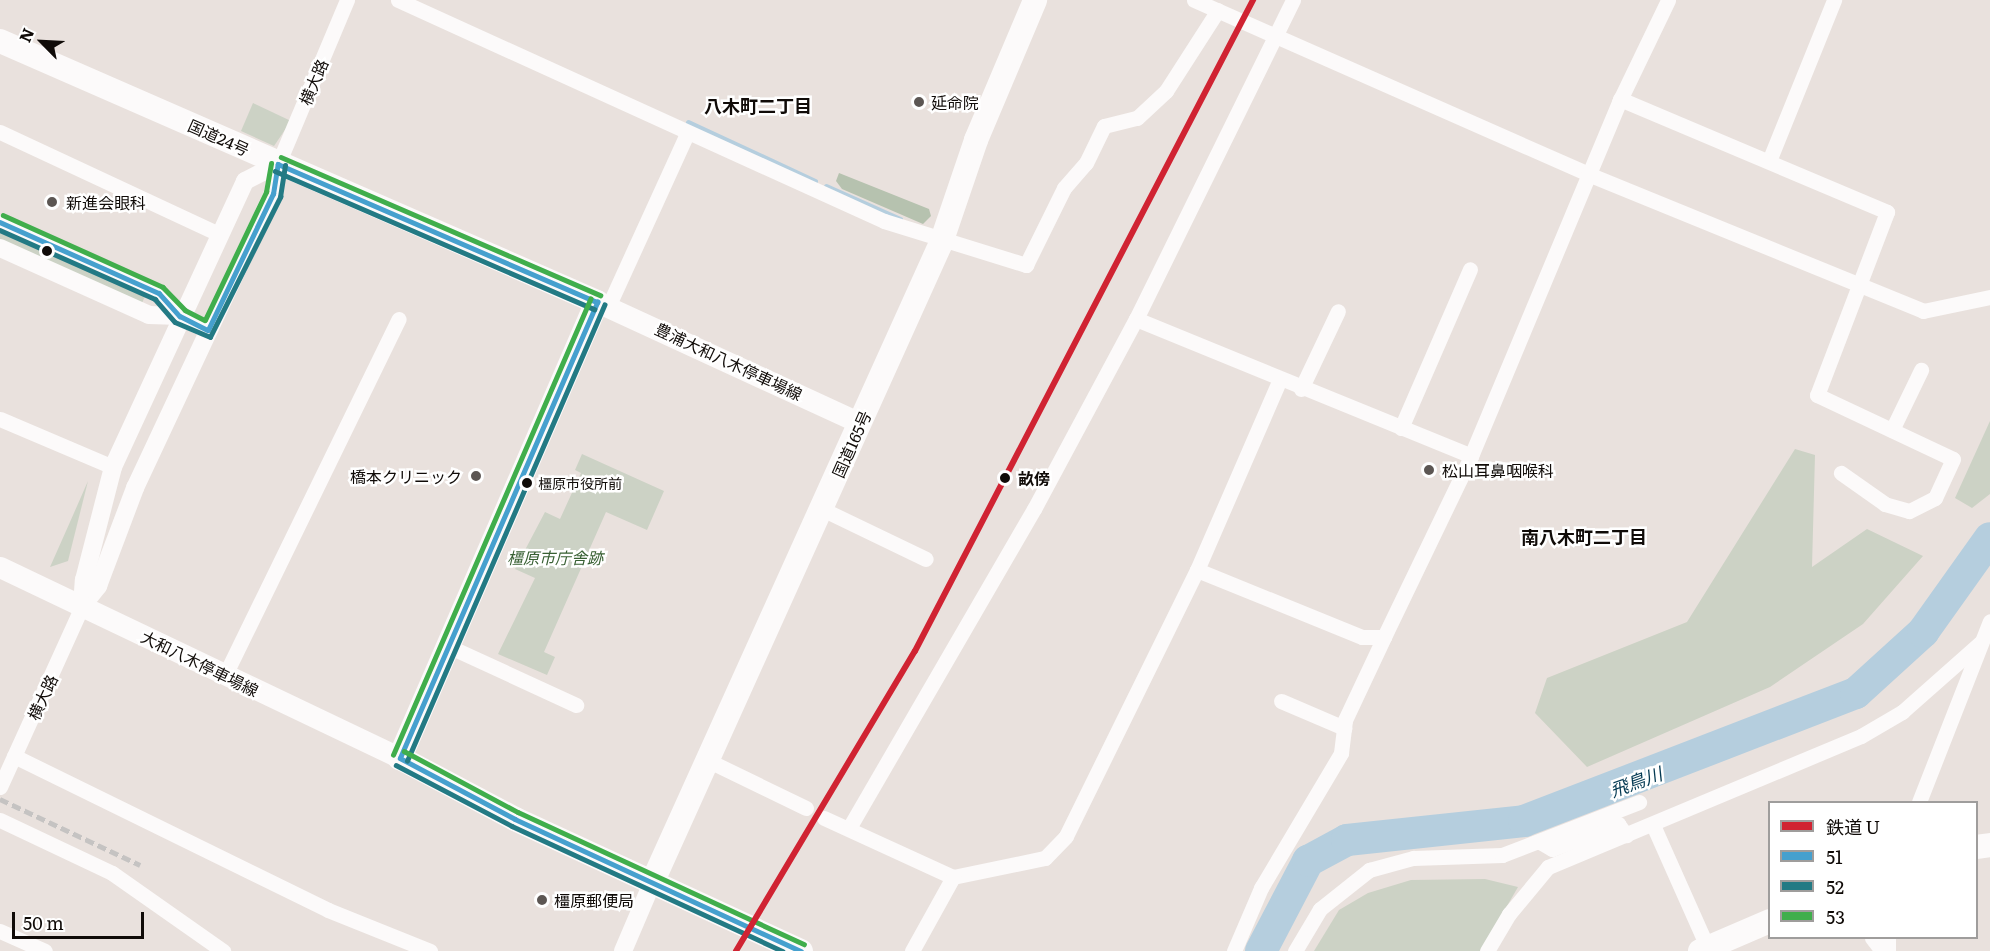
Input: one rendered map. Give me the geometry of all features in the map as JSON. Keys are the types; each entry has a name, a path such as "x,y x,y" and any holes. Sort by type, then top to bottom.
{"highway":[{"name":"国道165号","path":"652,883 941,243 976,140 1035,0"},
{"name":"国道24号","path":"0,41 602,304"},
{"path":"602,304 400,759 652,883 801,951"},
{"path":"1705,950 1768,922"}],"main road":[{"name":"豊浦大和八木停車場線","path":"602,304 860,423"},
{"name":"大和八木停車場線","path":"0,567 400,759"}],"street":[{"name":"横大路","path":"278,164 347,0"},
{"path":"398,0 687,134 941,243 986,249 1026,266 1064,188 1086,163 1104,126 1137,118 1167,91 1218,10"},
{"path":"1194,0 1588,174 1923,311 1990,297"},
{"path":"849,828 1034,509 1136,319 1293,0"},
{"path":"1234,951 1261,888 1341,753 1344,728 1384,637 1471,456 1620,99 1668,0"},
{"path":"1769,161 1834,0"},
{"path":"1620,99 1887,212 1862,285 1817,395 1953,459 1935,498 1909,511 1886,504 1841,473"},
{"path":"0,132 219,234"},
{"path":"602,304 687,134"},
{"path":"82,606 84,580 113,466 180,316 245,181 278,164"},
{"path":"82,606 98,586 135,488 273,194 278,164"},
{"path":"0,222 159,293 180,316 208,330"},
{"path":"0,248 149,315 180,316"},
{"path":"1401,428 1470,269"},
{"path":"1301,389 1338,311"},
{"path":"225,675 399,319"},
{"path":"1136,319 1279,381 1471,456"},
{"path":"1892,430 1921,370"},
{"path":"824,818 953,877 1045,858 1066,836 1197,570 1279,381"},
{"path":"0,419 113,466"},
{"path":"822,509 926,559"},
{"path":"1197,570 1362,637 1384,637"},
{"name":"横大路","path":"0,787 8,760 82,606"},
{"path":"1919,801 1982,653 1990,621"},
{"path":"450,648 576,705"},
{"path":"1487,951 1509,914 1548,867 1861,736 1902,712 1982,653"},
{"path":"1281,701 1344,728"},
{"path":"8,760 328,910 429,951"},
{"path":"707,760 806,808"},
{"path":"1295,951 1320,909 1370,870 1413,858 1502,855 1639,802"},
{"path":"0,820 112,873 223,951"},
{"path":"1540,842 1552,849 1618,824 1626,835"},
{"path":"1653,825 1705,950"},
{"path":"912,951 953,877"},
{"path":"623,951 652,883"},
{"path":"0,931 45,951"},
{"path":"1873,939 1882,951"}],"green space":[{"path":"253,103 291,121 274,146 241,131"},
{"path":"839,173 929,209 931,216 923,224 842,189 836,181"},
{"path":"0,231 145,296 141,305 0,242"},
{"path":"1990,421 1990,494 1972,508 1955,498"},
{"path":"1795,449 1815,455 1812,567 1867,529 1923,556 1863,624 1770,687 1587,767 1535,713 1547,678 1687,622"},
{"name":"橿原市庁舎跡","path":"582,454 664,491 647,530 606,512 544,652 555,657 547,675 498,654 535,578 515,569 545,512 560,519 581,473 575,470"},
{"path":"88,481 68,561 50,567 70,522"},
{"path":"1485,879 1518,887 1481,951 1314,951 1339,910 1368,893 1411,880"}],"waterway":[{"path":"688,122 815,181"},
{"path":"826,186 900,219"},
{"name":"飛鳥川","path":"1261,951 1308,861 1347,840 1524,821 1856,693 1923,632 1990,538"}],"railway":[{"path":"0,799 140,865"}],"rail line":[{"name":"U","path":"736,951 915,651 1253,0"}],"transit line":[{"name":"53","path":"281,157 600,295"},
{"name":"53","path":"3,215 163,287 185,310 205,320 266,192 271,163"},
{"name":"51","path":"278,164 597,302"},
{"name":"51","path":"0,222 159,293 180,316 208,330 273,194 278,164"},
{"name":"52","path":"0,230 155,299 175,322 210,337 280,197 285,165"},
{"name":"52","path":"275,171 594,309"},
{"name":"53","path":"393,755 590,299"},
{"name":"51","path":"400,758 597,302"},
{"name":"52","path":"407,761 604,305"},
{"name":"53","path":"404,751 518,812 804,944"},
{"name":"51","path":"400,758 515,819 801,951"},
{"name":"52","path":"396,765 512,826 783,951"}],"place":[{"name":"延命院","path":"919,102"},
{"name":"新進会眼科","path":"52,202"},
{"name":"松山耳鼻咽喉科","path":"1429,470"},
{"name":"橋本クリニック","path":"476,476"},
{"name":"畝傍","path":"1005,478"},
{"name":"橿原市役所前","path":"527,483"},
{"name":"橿原郵便局","path":"542,900"}],"district":[{"name":"八木町二丁目","path":"758,106"},
{"name":"南八木町二丁目","path":"1584,537"}]}
